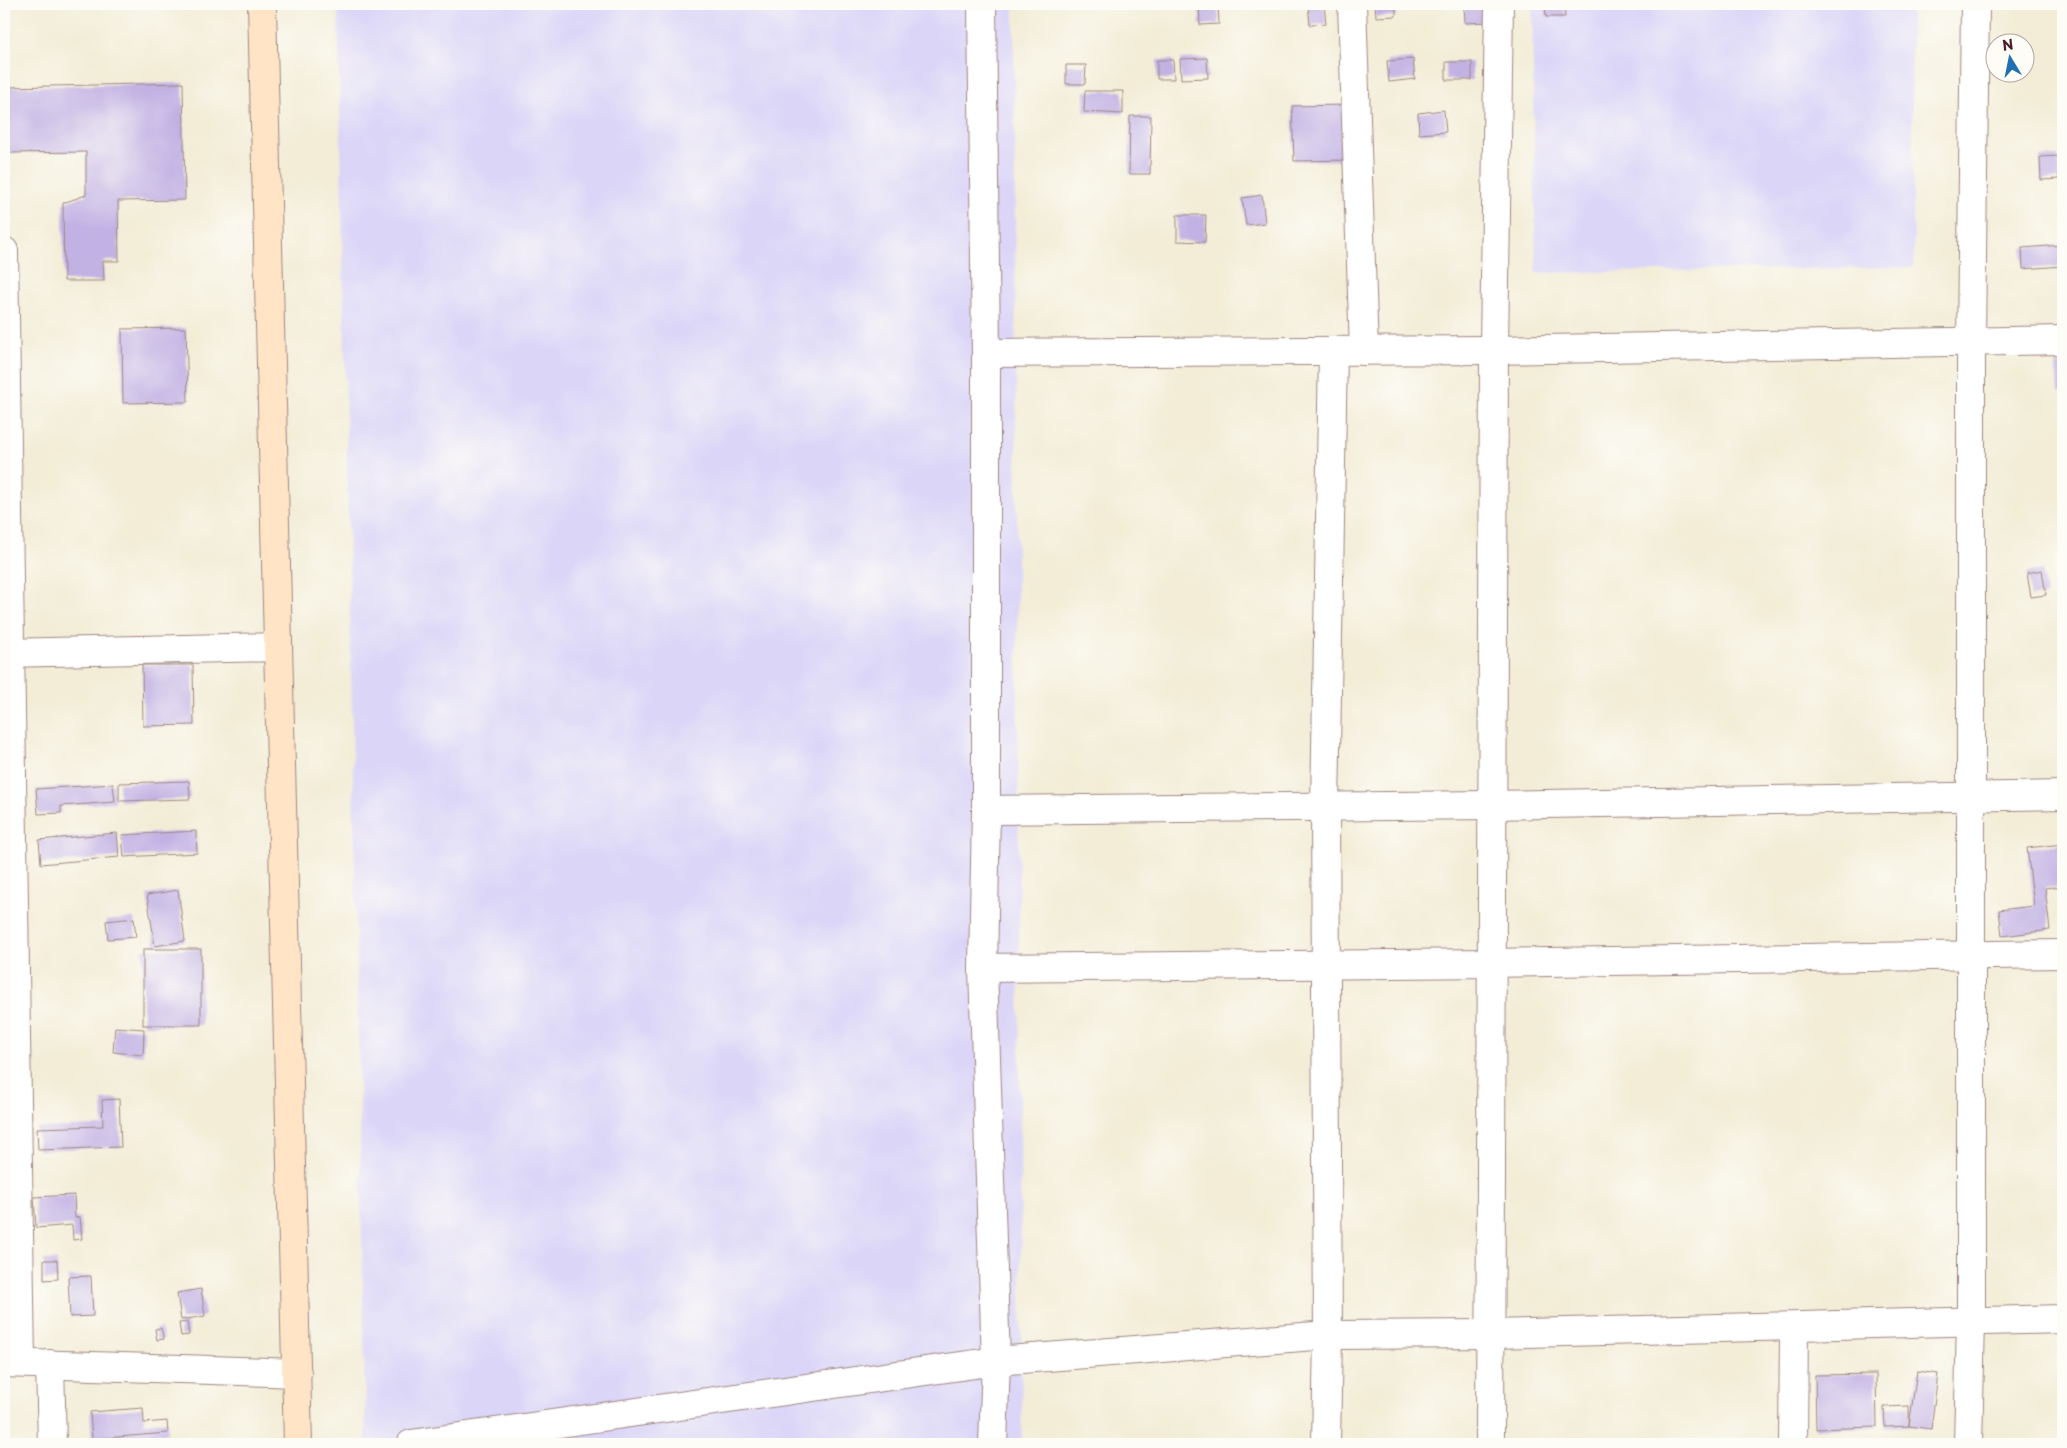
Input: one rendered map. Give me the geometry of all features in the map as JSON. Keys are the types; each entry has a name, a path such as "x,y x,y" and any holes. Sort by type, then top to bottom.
{"street":[{"path":"262,4 298,1444"},
{"path":"982,4 986,353 984,968 996,1361 993,1444"},
{"path":"1352,4 1364,351"},
{"path":"1490,1444 1494,350 1498,4"},
{"path":"1968,1444 1971,1321 1971,342 1976,4"},
{"path":"4,251 7,653 14,993 12,1363 297,1373"},
{"path":"986,353 1494,350 2063,340"},
{"path":"1326,1444 1328,1335 1325,807 1333,351"},
{"path":"7,653 278,647"},
{"path":"986,810 1492,805 2063,795"},
{"path":"984,968 1492,963 2063,954"},
{"path":"411,1444 996,1361 1328,1335 1490,1334 2063,1319"},
{"path":"1793,1444 1794,1327"},
{"path":"50,1364 52,1444"}],"shaded area":[{"path":"338,4 1014,4 1022,1444 366,1444"},
{"path":"1532,4 1911,4 1914,267 1536,273"}],"building":[{"path":"1199,4 1218,4 1219,24 1200,25"},
{"path":"1308,4 1324,4 1326,24 1310,25"},
{"path":"1375,4 1396,4 1396,16 1376,17"},
{"path":"1464,4 1488,4 1489,22 1465,23"},
{"path":"1545,4 1564,4 1565,17 1546,17"},
{"path":"1207,58 1208,78 1181,79 1180,59"},
{"path":"1413,59 1415,79 1389,82 1387,61"},
{"path":"1157,60 1173,60 1174,79 1157,79"},
{"path":"1446,62 1472,62 1472,80 1446,80"},
{"path":"1066,65 1086,65 1085,84 1066,84"},
{"path":"183,83 185,200 118,201 119,261 103,261 104,281 64,281 63,203 86,195 86,152 8,153 7,87"},
{"path":"1085,91 1123,91 1123,114 1084,112"},
{"path":"1349,105 1351,160 1294,161 1292,106"},
{"path":"1444,110 1446,132 1419,134 1418,113"},
{"path":"1130,116 1151,116 1150,174 1129,174"},
{"path":"2058,156 2059,179 2041,180 2040,157"},
{"path":"1262,195 1265,223 1246,225 1242,198"},
{"path":"1177,215 1206,215 1205,242 1177,241"},
{"path":"2062,245 2063,266 2023,269 2022,248"},
{"path":"186,328 188,402 123,403 122,329"},
{"path":"2063,364 2063,392 2058,392 2056,365"},
{"path":"2042,570 2046,595 2031,597 2027,573"},
{"path":"142,665 193,665 194,725 143,726"},
{"path":"189,781 190,799 119,801 119,783"},
{"path":"113,784 115,802 61,806 61,813 38,814 36,789"},
{"path":"196,831 197,853 124,857 122,835"},
{"path":"117,833 119,857 41,864 39,840"},
{"path":"2063,844 2063,886 2045,888 2050,930 2002,936 1999,910 2034,906 2027,848"},
{"path":"178,890 185,941 155,946 147,895"},
{"path":"134,918 136,937 108,939 106,921"},
{"path":"143,949 201,949 201,1025 143,1025"},
{"path":"115,1027 144,1029 143,1055 113,1052"},
{"path":"2061,1042 2063,1042 2063,1073 2062,1073"},
{"path":"119,1099 121,1147 38,1150 37,1128 103,1126 102,1100"},
{"path":"74,1195 75,1218 80,1217 82,1239 73,1240 72,1225 36,1228 34,1197"},
{"path":"44,1260 57,1260 58,1279 44,1280"},
{"path":"91,1276 93,1316 70,1317 68,1277"},
{"path":"201,1289 205,1316 181,1320 177,1293"},
{"path":"187,1322 189,1335 181,1336 179,1323"},
{"path":"161,1328 164,1339 157,1340 155,1329"},
{"path":"1917,1371 1938,1374 1931,1429 1909,1426"},
{"path":"1876,1374 1877,1427 1816,1429 1815,1375"},
{"path":"1909,1406 1909,1426 1885,1427 1884,1407"},
{"path":"143,1408 144,1423 167,1421 168,1433 92,1439 90,1412"}]}
